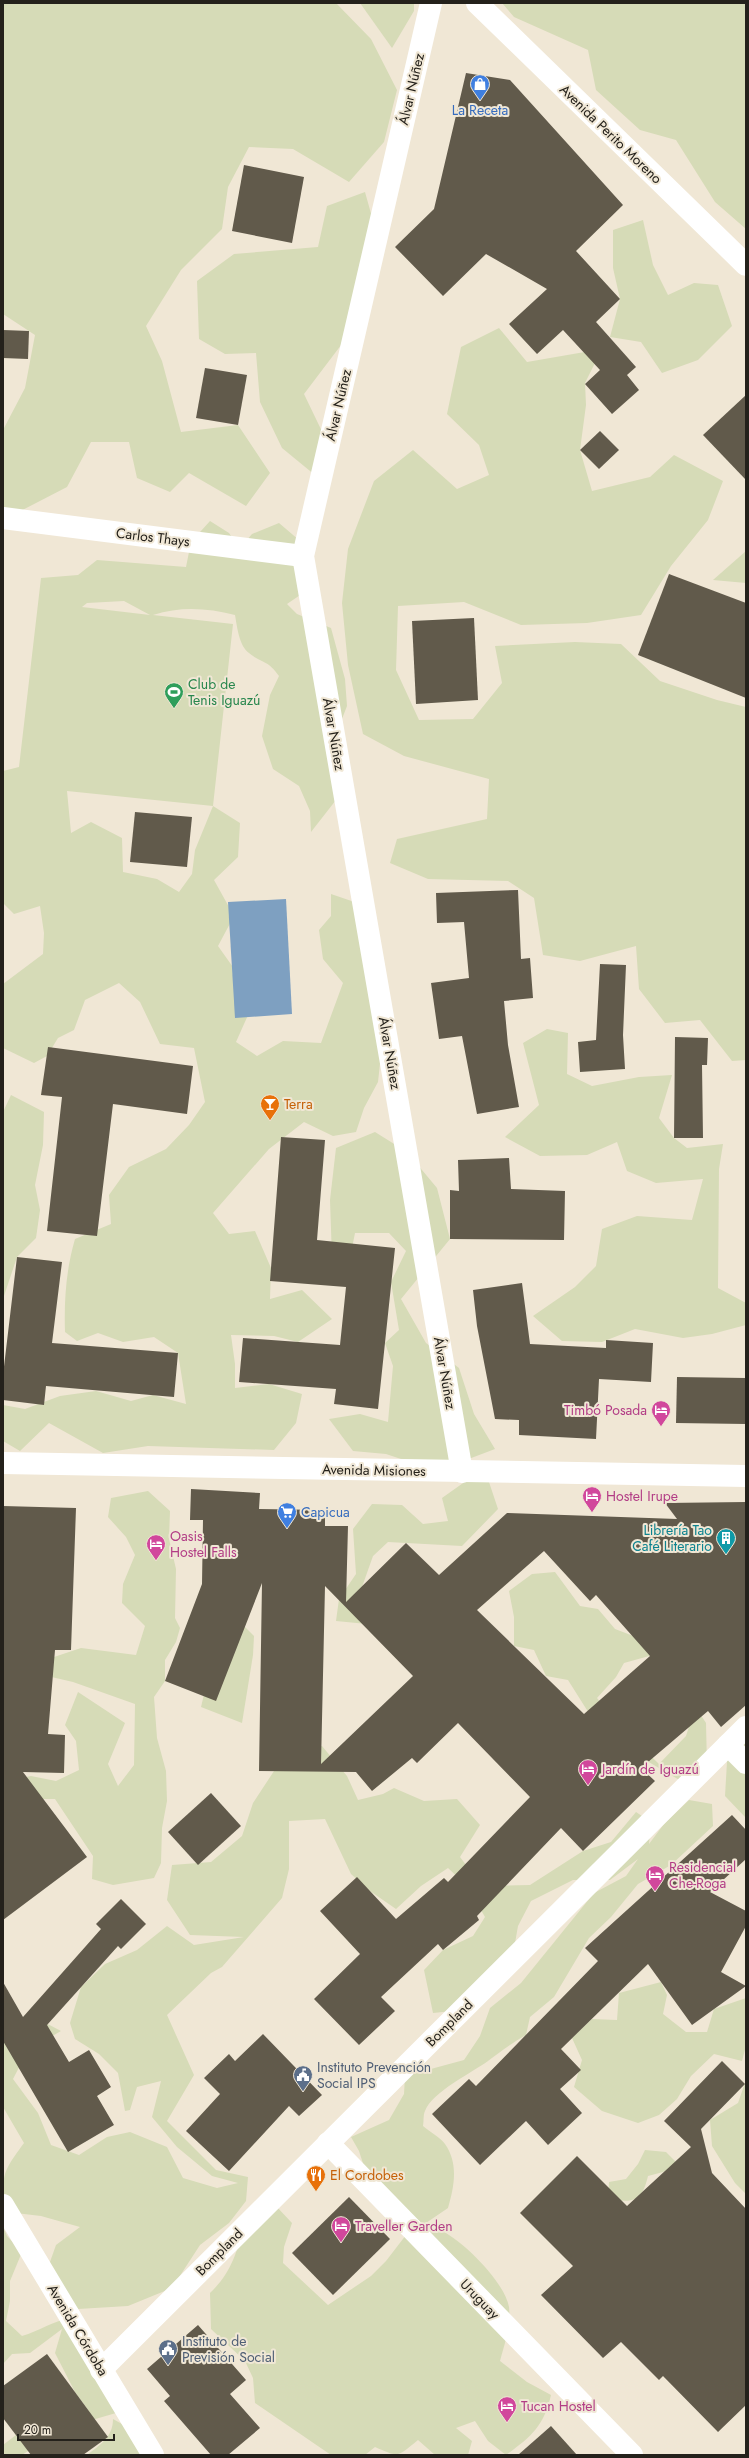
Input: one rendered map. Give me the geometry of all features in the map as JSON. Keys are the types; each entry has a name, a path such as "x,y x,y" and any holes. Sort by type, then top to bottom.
{"street":[{"name":"Álvar Núñez","path":"431,3 303,556 462,1472"},
{"name":"Avenida Perito Moreno","path":"477,3 746,265"},
{"name":"Carlos Thays","path":"3,518 303,556"},
{"name":"Avenida Misiones","path":"3,1463 746,1476"},
{"name":"Bompland","path":"101,2370 746,1727"},
{"path":"728,1745 746,1763"},
{"name":"Uruguay","path":"328,2143 632,2455"},
{"name":"Avenida Córdoba","path":"3,2205 153,2455"}],"green space":[{"path":"3,3 336,3 371,39 397,90 384,142 349,182 293,149 249,147 228,187 222,229 181,270 146,326 162,361 181,432 238,425 270,473 246,506 189,473 170,492 137,478 129,442 91,442 67,487 7,518 3,516 3,430 25,388 35,335 3,314"},
{"path":"360,3 414,3 414,11 392,48"},
{"path":"502,3 746,3 746,229 715,202 676,140 640,130 596,90 588,50 514,17"},
{"path":"365,192 377,235 357,324 304,394 329,446 321,480 282,448 260,402 256,353 225,354 199,339 197,281 234,254 318,247 327,206"},
{"path":"643,220 653,265 668,295 694,283 718,285 732,326 698,360 662,373 641,342 610,337 620,299 613,268 613,230"},
{"path":"499,328 527,362 602,349 585,383 586,405 580,450 592,491 650,477 674,455 723,481 708,520 671,566 641,615 587,623 521,625 464,602 398,606 396,670 419,720 473,719 502,683 495,646 575,642 621,644 660,681 717,700 746,707 746,1060 732,1061 700,1020 665,1023 639,989 636,946 580,961 543,955 534,898 508,881 428,879 390,863 397,839 487,819 489,779 404,756 363,734 348,665 342,603 348,549 374,481 413,450 457,489 489,475 479,445 447,414 461,347"},
{"path":"210,521 229,533 240,548 252,534 279,523 306,546 309,589 287,604 297,614 331,628 345,679 347,706 335,737 336,800 311,832 310,811 299,786 273,769 262,736 270,695 279,676 268,664 254,656 243,646 239,636 235,615 214,611 184,609 153,615 233,624 213,806 240,823 238,857 214,880 234,916 218,946 240,977 257,995 236,1042 257,1056 283,1041 321,1043 343,983 323,959 319,930 331,916 331,894 372,908 382,1045 378,1082 364,1108 356,1132 333,1136 304,1122 269,1149 213,1213 229,1234 255,1231 271,1268 270,1299 302,1290 332,1319 298,1342 274,1336 231,1335 235,1364 235,1388 269,1384 302,1394 296,1423 274,1450 148,1446 103,1453 49,1423 20,1451 3,1441 3,1405 25,1409 60,1396 96,1391 131,1401 153,1395 186,1404 178,1353 154,1337 123,1342 98,1333 77,1341 65,1332 65,1308 66,1285 75,1239 111,1224 109,1195 129,1167 166,1149 189,1125 205,1102 194,1048 160,1044 140,1002 119,983 85,1000 74,1030 58,1038 47,1056 34,1063 3,1048 3,984 43,954 44,933 40,906 14,914 3,903 3,771 19,767 41,578 78,575 97,560 186,567 191,542","holes":["124,601 150,615 82,607 87,603","67,791 213,806 195,850 192,874 179,892 157,879 123,872 122,838 91,822 71,833"]},
{"path":"746,551 746,583 713,580"},
{"path":"547,1029 568,1033 567,1074 592,1086 639,1077 672,1075 659,1118 674,1138 687,1148 723,1144 719,1169 718,1288 746,1303 746,1325 712,1334 683,1338 635,1329 602,1342 562,1341 533,1316 575,1287 596,1266 602,1229 637,1216 692,1220 703,1179 656,1183 627,1171 617,1142 587,1155 540,1156 505,1137 539,1105 523,1043"},
{"path":"11,1095 44,1112 43,1145 35,1185 40,1210 36,1238 17,1257 3,1299 3,1112"},
{"path":"375,1132 407,1152 437,1188 450,1239 401,1299 426,1343 459,1368 474,1414 495,1449 437,1471 386,1454 353,1451 329,1419 360,1414 388,1422 393,1366 385,1343 399,1330 391,1282 406,1251 389,1233 355,1233 348,1268 332,1258 330,1200 336,1148"},
{"path":"466,1481 489,1482 498,1509 462,1546 388,1542 373,1556 362,1587 367,1624 336,1621 339,1599 356,1574 353,1529 372,1504 402,1505 423,1524 448,1521 442,1498"},
{"path":"148,1491 170,1511 169,1539 176,1569 175,1618 180,1628 176,1642 165,1660 165,1681 154,1697 157,1738 166,1771 167,1801 162,1828 161,1863 154,1878 113,1885 92,1879 93,1856 55,1799 26,1799 6,1781 31,1776 56,1781 79,1770 76,1741 65,1725 78,1692 125,1723 108,1764 118,1786 134,1765 135,1704 73,1682 43,1675 3,1656 51,1658 81,1648 136,1655 145,1626 122,1603 123,1584 135,1555 126,1537 108,1517 111,1498"},
{"path":"555,1572 580,1606 598,1609 615,1629 636,1637 660,1653 624,1663 616,1677 597,1698 619,1724 659,1764 686,1736 694,1711 672,1671 706,1723 707,1766 688,1785 635,1754 597,1726 568,1680 546,1676 534,1650 514,1646 514,1617 509,1591 532,1574"},
{"path":"234,1616 254,1636 253,1655 242,1723 201,1707 207,1682"},
{"path":"746,1736 746,1818 725,1796 728,1745"},
{"path":"322,1746 347,1776 358,1800 383,1794 394,1788 424,1801 457,1799 480,1825 460,1857 482,1886 530,1885 583,1851 611,1842 636,1812 651,1822 649,1844 664,1824 689,1800 712,1804 713,1826 671,1865 638,1884 611,1917 589,1938 554,1997 530,2017 526,2035 444,2090 429,2104 424,2113 423,2126 445,2144 452,2159 454,2176 448,2208 423,2225 442,2231 453,2237 473,2254 492,2276 506,2297 509,2307 506,2341 500,2361 527,2382 551,2395 545,2415 535,2430 523,2442 506,2455 488,2441 475,2421 456,2428 472,2441 468,2455 435,2455 418,2440 402,2453 398,2454 389,2453 375,2447 365,2455 331,2455 255,2403 253,2378 245,2361 211,2329 210,2293 223,2278 232,2263 244,2227 276,2206 292,2223 284,2247 283,2263 328,2305 371,2276 386,2261 406,2235 370,2185 359,2151 351,2137 389,2120 404,2094 405,2076 464,2060 480,2036 490,2008 521,1983 594,1893 626,1876 638,1859 610,1880 573,1880 531,1901 518,1926 512,1960 462,2010 433,2013 424,1970 443,1950 473,1936 485,1917 467,1886 448,1868 421,1886 396,1909 370,1891 351,1874 325,1819 289,1821 289,1869 282,1898 222,1967 211,1973 167,2015 194,2075 167,2121 216,2170 248,2177 246,2201 229,2223 200,2245 172,2288 128,2306 78,2309 45,2276 56,2245 80,2227 41,2216 7,2212 4,2190 5,2174 24,2143 3,2107 3,2032 38,2019 61,2031 28,2050 13,2079 38,2113 51,2145 79,2155 107,2137 130,2132 167,2147 183,2178 217,2188 238,2183 212,2176 177,2147 152,2117 161,2081 137,2087 130,2110 125,2111 118,2073 99,2054 75,2039 70,2023 81,1987 105,1964 137,1950 167,1926 194,1945 244,1937 190,1935 167,1900 172,1865 211,1862 242,1836 253,1803 274,1771 290,1752"},
{"path":"661,1982 667,1995 663,2014 686,2032 707,2032 714,2009 746,1998 746,2046 742,2061 714,2054 691,2076 677,2099 659,2115 638,2123 602,2111 574,2087 582,2060 572,2038 592,2019 617,2020 619,1993"},
{"path":"746,2080 746,2194 735,2183 712,2146 710,2120 738,2103"},
{"path":"645,2150 666,2152 678,2164 663,2172 648,2176 643,2191 635,2199 624,2201 608,2198 609,2182 626,2179 638,2164"},
{"path":"3,2227 7,2236 22,2252 10,2281 10,2301 6,2321 22,2336 58,2321 70,2318 116,2413 92,2420 89,2411 75,2392 55,2353 62,2329 30,2353 12,2354 3,2364"},
{"path":"113,2419 140,2434 153,2455 87,2455 101,2444 108,2436 111,2431"},
{"path":"16,2435 39,2444 22,2455 3,2455 3,2445"}],"water":[{"path":"286,899 292,1014 235,1018 228,902"}],"building":[{"path":"466,73 510,80 623,205 576,251 620,299 596,322 636,367 627,375 639,390 612,414 585,384 600,370 563,330 537,354 509,324 547,289 486,254 443,296 395,247 434,209"},
{"path":"244,165 304,177 292,243 232,231"},
{"path":"3,330 29,331 28,359 3,358"},
{"path":"205,368 247,375 238,425 196,418"},
{"path":"746,395 746,480 703,435"},
{"path":"600,431 619,450 599,469 580,450"},
{"path":"669,574 746,603 746,698 638,655"},
{"path":"474,618 478,700 416,704 412,621"},
{"path":"135,812 192,817 187,867 130,862"},
{"path":"518,890 521,959 530,958 533,998 504,1001 508,1045 519,1107 477,1114 462,1036 439,1039 431,983 469,978 464,922 437,923 436,893"},
{"path":"600,964 626,965 623,1035 625,1069 580,1072 578,1042 596,1040"},
{"path":"675,1037 708,1038 707,1065 702,1065 703,1138 674,1138"},
{"path":"48,1047 193,1066 187,1114 113,1104 97,1236 47,1231 62,1097 41,1095"},
{"path":"281,1137 325,1140 317,1240 395,1248 378,1409 334,1404 336,1389 239,1382 243,1338 340,1345 346,1287 270,1281"},
{"path":"509,1158 511,1189 565,1191 564,1240 450,1239 450,1190 459,1191 458,1160"},
{"path":"17,1257 62,1262 52,1343 178,1353 174,1397 46,1386 44,1405 3,1400 3,1375"},
{"path":"522,1283 530,1344 606,1348 606,1340 653,1343 651,1382 599,1379 596,1439 519,1435 519,1420 495,1419 477,1326 473,1290"},
{"path":"677,1377 746,1378 746,1424 676,1423"},
{"path":"191,1489 260,1493 259,1509 325,1510 325,1526 348,1526 346,1602 406,1543 439,1575 507,1513 677,1519 665,1503 746,1502 746,1705 721,1727 708,1711 641,1768 655,1781 583,1851 561,1828 477,1916 479,1920 443,1950 438,1944 381,1997 395,2011 359,2045 314,1999 360,1954 320,1911 357,1877 396,1919 444,1878 448,1882 530,1797 458,1723 417,1763 412,1758 372,1791 356,1772 259,1771 262,1583 216,1701 165,1681 202,1584 203,1520 190,1520","holes":["544,1551 590,1601 596,1595 650,1656 584,1714 477,1610","325,1586 413,1676 321,1764"]},
{"path":"3,1506 76,1508 71,1650 55,1650 48,1734 65,1735 64,1773 23,1772 87,1857 3,1920"},
{"path":"211,1793 241,1826 198,1865 168,1832"},
{"path":"732,1815 746,1830 746,1859 710,1892 746,1911 746,1926 721,1972 746,1986 692,2025 648,1964 561,2049 581,2070 560,2089 582,2113 548,2145 526,2121 480,2165 432,2114 469,2079 476,2086 598,1961 585,1948"},
{"path":"121,1899 146,1924 121,1949 118,1946 47,2025 69,2062 89,2050 111,2087 97,2096 114,2125 68,2152 3,2041 3,1982 23,2017 101,1929 96,1924"},
{"path":"263,2034 322,2095 299,2116 289,2106 229,2171 186,2131 220,2094 204,2078 229,2054 235,2061"},
{"path":"722,2061 745,2084 701,2129 712,2173 746,2209 746,2405 718,2432 663,2376 659,2380 621,2342 603,2358 541,2295 573,2266 520,2213 577,2156 627,2206 691,2147 664,2121"},
{"path":"349,2197 390,2239 333,2295 292,2253"},
{"path":"198,2325 246,2380 230,2394 260,2428 228,2455 211,2455 164,2401 170,2396 147,2369"},
{"path":"47,2354 108,2437 83,2455 31,2455 3,2418 3,2386"},
{"path":"551,2426 577,2455 518,2455"}],"place":[{"name":"La Receta","path":"480,101"},
{"name":"Club de Tenis Iguazú","path":"174,709"},
{"name":"Terra","path":"270,1121"},
{"name":"Timbó Posada","path":"661,1427"},
{"name":"Hostel Irupe","path":"592,1513"},
{"name":"Capicua","path":"287,1529"},
{"name":"Librería Tao Café Literario","path":"726,1555"},
{"name":"Oasis Hostel Falls","path":"156,1561"},
{"name":"Jardín de Iguazú","path":"588,1786"},
{"name":"Residencial Che-Roga","path":"655,1892"},
{"name":"Instituto Prevención Social IPS","path":"303,2092"},
{"name":"El Cordobes","path":"316,2192"},
{"name":"Traveller Garden","path":"341,2243"},
{"name":"Instituto de Previsión Social","path":"168,2366"},
{"name":"Tucan Hostel","path":"507,2423"}]}
